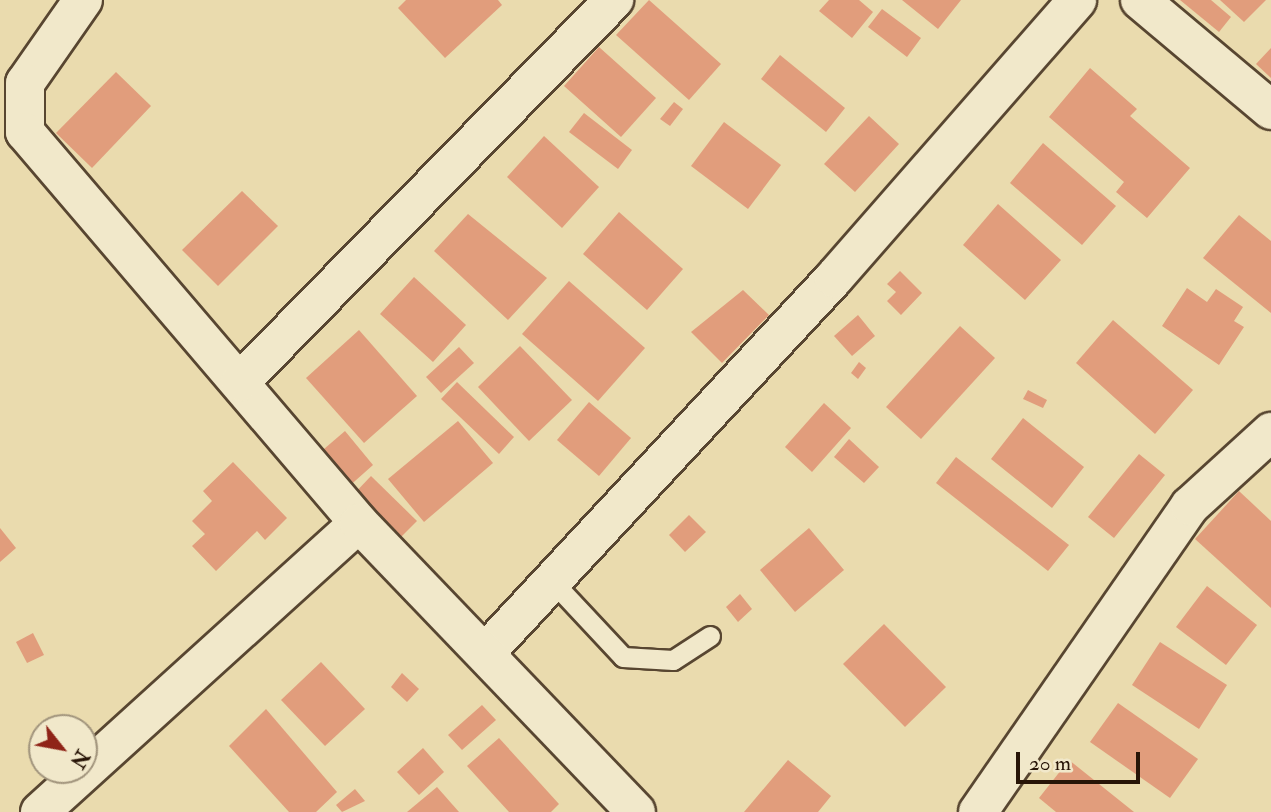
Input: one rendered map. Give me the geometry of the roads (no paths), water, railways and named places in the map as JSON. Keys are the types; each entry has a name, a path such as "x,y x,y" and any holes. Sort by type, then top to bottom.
{"street":[{"path":"83,0 25,83 25,132 359,523 486,652 636,812"},
{"path":"240,382 614,0"},
{"path":"486,652 834,278 1077,0"},
{"path":"1140,0 1271,110"},
{"path":"978,812 1191,506 1271,432"},
{"path":"40,812 359,523"}],"lane":[{"path":"552,581 623,657 673,660 710,636"}]}
